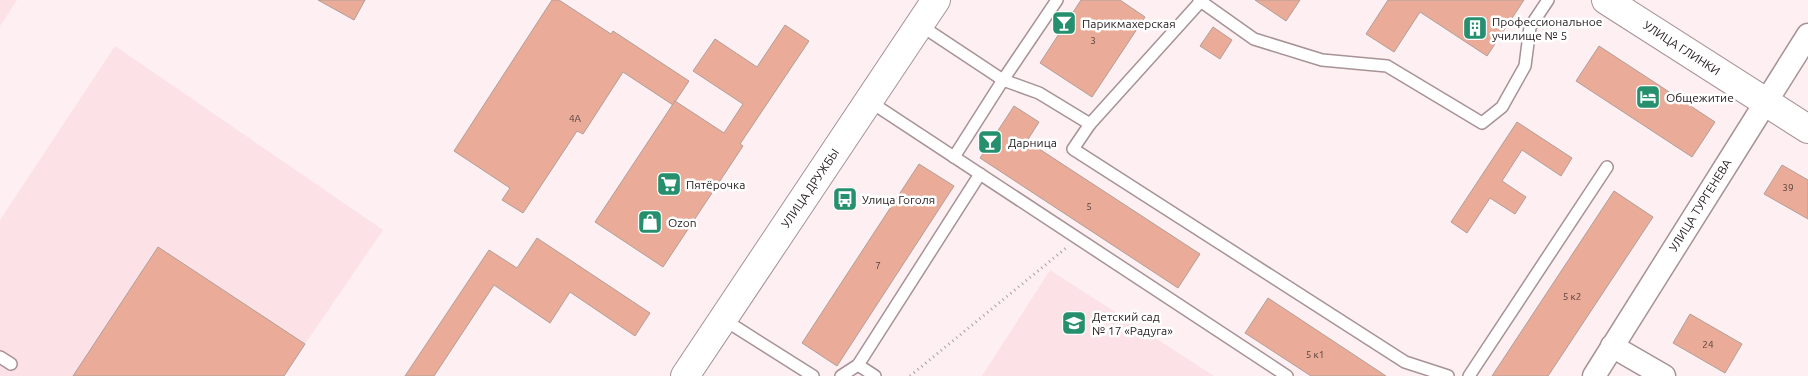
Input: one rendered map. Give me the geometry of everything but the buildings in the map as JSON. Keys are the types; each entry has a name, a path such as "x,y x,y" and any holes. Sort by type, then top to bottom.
{"street":[{"name":"УЛИЦА ДРУЖБЫ","path":"684,376 936,0"},
{"name":"УЛИЦА ГЛИНКИ","path":"1606,0 1808,129"},
{"name":"УЛИЦА ТУРГЕНЕВА","path":"1594,376 1808,35"},
{"path":"1612,346 1664,376"}],"lane":[{"path":"954,157 1057,0"},
{"path":"1448,376 1405,362 1073,149 1090,124 1200,0 1254,39 1322,60 1387,66 1482,123 1502,108 1524,66 1530,27 1548,0"},
{"path":"920,25 1003,80 1039,93 1090,124"},
{"path":"869,101 1287,376"},
{"path":"1469,376 1607,167"},
{"path":"841,376 858,364 980,174"},
{"path":"723,319 813,376"},
{"path":"0,357 11,364"},
{"path":"858,364 875,376"}],"path":[{"path":"910,376 1079,239"}],"shaded area":[{"path":"0,0 17,0 0,26"},
{"path":"115,46 383,230 283,376 0,376 0,220"},
{"name":"Детский сад № 17 «Радуга»","path":"1050,270 1214,376 982,376"}],"place":[{"name":"Парикмахерская","path":"1064,23"},
{"name":"Профессиональное училище № 5","path":"1475,28"},
{"name":"Общежитие","path":"1648,97"},
{"name":"Дарница","path":"990,142"},
{"name":"Пятёрочка","path":"669,184"},
{"name":"Улица Гоголя","path":"845,199"},
{"name":"Ozon","path":"650,222"},
{"name":"Детский сад № 17 «Радуга»","path":"1074,323"}]}
